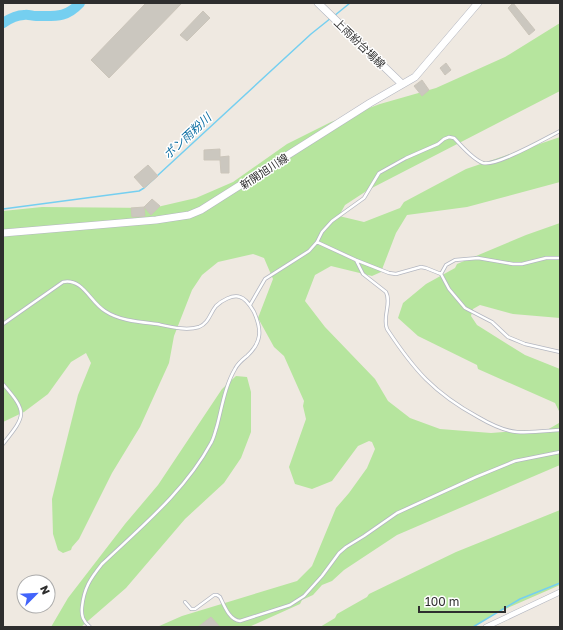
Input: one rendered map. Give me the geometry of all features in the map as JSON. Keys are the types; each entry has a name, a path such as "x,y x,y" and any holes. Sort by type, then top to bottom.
{"main road":[{"name":"上雨紛台場線","path":"318,3 402,84"},
{"name":"新開旭川線","path":"3,234 156,220 189,215 201,210 224,197 370,103 415,77 478,3"}],"street":[{"path":"486,627 560,592"}],"lane":[{"path":"250,305 265,279 302,256 317,242 322,232 332,221 358,204 364,198 379,174 406,158 438,144 449,137 454,138 477,160 484,163 491,163 503,159 560,130"},
{"path":"317,242 389,273 396,274 421,268 441,274 449,290 465,308 492,322 508,337 525,344 560,352"},
{"path":"441,274 446,265 455,260 478,258 513,264 522,264 546,258 560,258"},
{"path":"356,260 363,274 388,295 385,324 387,329 412,364 431,385 465,410 499,428 518,432 560,430"},
{"path":"3,324 63,282 68,281 77,283 107,313 123,319 184,329 201,326 208,319 215,306 228,298 237,296 241,297 250,305 258,321 258,341 255,347 240,361 235,368 227,386 212,442 191,474 164,506 102,564 90,580 83,595 82,613 82,619 90,627"},
{"path":"3,384 16,399 22,417 19,425 3,444"},
{"path":"184,602 191,609 195,609 214,595 217,595 220,597 235,621 240,621 290,605 304,596 318,581 338,553 346,546 364,536 397,513 515,461 560,452"}],"green space":[{"path":"560,23 560,91 368,190 345,205 339,216 364,222 400,208 404,202 466,169 560,137 560,182 467,207 407,215 396,233 381,272 372,276 331,266 315,275 305,301 325,327 375,379 388,401 410,418 440,429 491,433 547,430 559,423 560,416 560,465 397,535 344,570 332,581 322,585 313,595 302,600 300,604 249,627 157,627 182,616 297,581 312,566 336,508 367,468 375,449 372,442 369,441 358,446 332,481 312,489 295,484 289,467 306,419 303,406 304,401 284,356 274,347 258,318 273,279 264,258 253,254 218,262 202,275 192,290 174,336 169,363 140,427 112,473 79,539 71,550 63,553 58,550 53,534 52,499 78,395 91,363 86,353 71,362 48,394 24,412 3,422 3,211 42,207 153,208 196,198 233,182 287,144 331,122 380,104 436,88 505,57"},
{"path":"560,223 560,318 513,314 480,305 473,309 471,316 477,325 525,355 560,369 560,413 555,403 478,369 477,365 418,336 398,318 403,303 426,284 455,268 457,264 526,235"},
{"path":"236,376 247,377 251,392 251,432 241,458 224,483 185,519 126,588 81,627 51,627 68,598 125,524 158,485 222,389"},
{"path":"560,510 560,585 494,614 473,627 320,627 335,618 337,614 367,597 369,594 456,552"}],"building":[{"path":"146,3 182,3 109,78 91,60"},
{"path":"513,3 535,30 529,35 508,8"},
{"path":"203,11 210,18 187,41 180,35"},
{"path":"446,63 451,70 445,75 440,68"},
{"path":"422,80 429,90 422,96 414,86"},
{"path":"220,149 220,157 229,156 229,173 221,173 220,160 204,160 204,150"},
{"path":"148,165 158,176 144,188 134,177"},
{"path":"152,199 160,206 151,215 144,207"},
{"path":"144,207 145,216 132,217 131,208"},
{"path":"211,617 220,627 198,627"}],"waterway":[{"path":"3,23 21,15 49,16 65,14 80,3"},
{"name":"ポン雨粉川","path":"334,16 350,3"},
{"name":"ポン雨粉川","path":"3,209 139,191 311,34 331,18"},
{"path":"473,627 520,599 560,583"}]}
